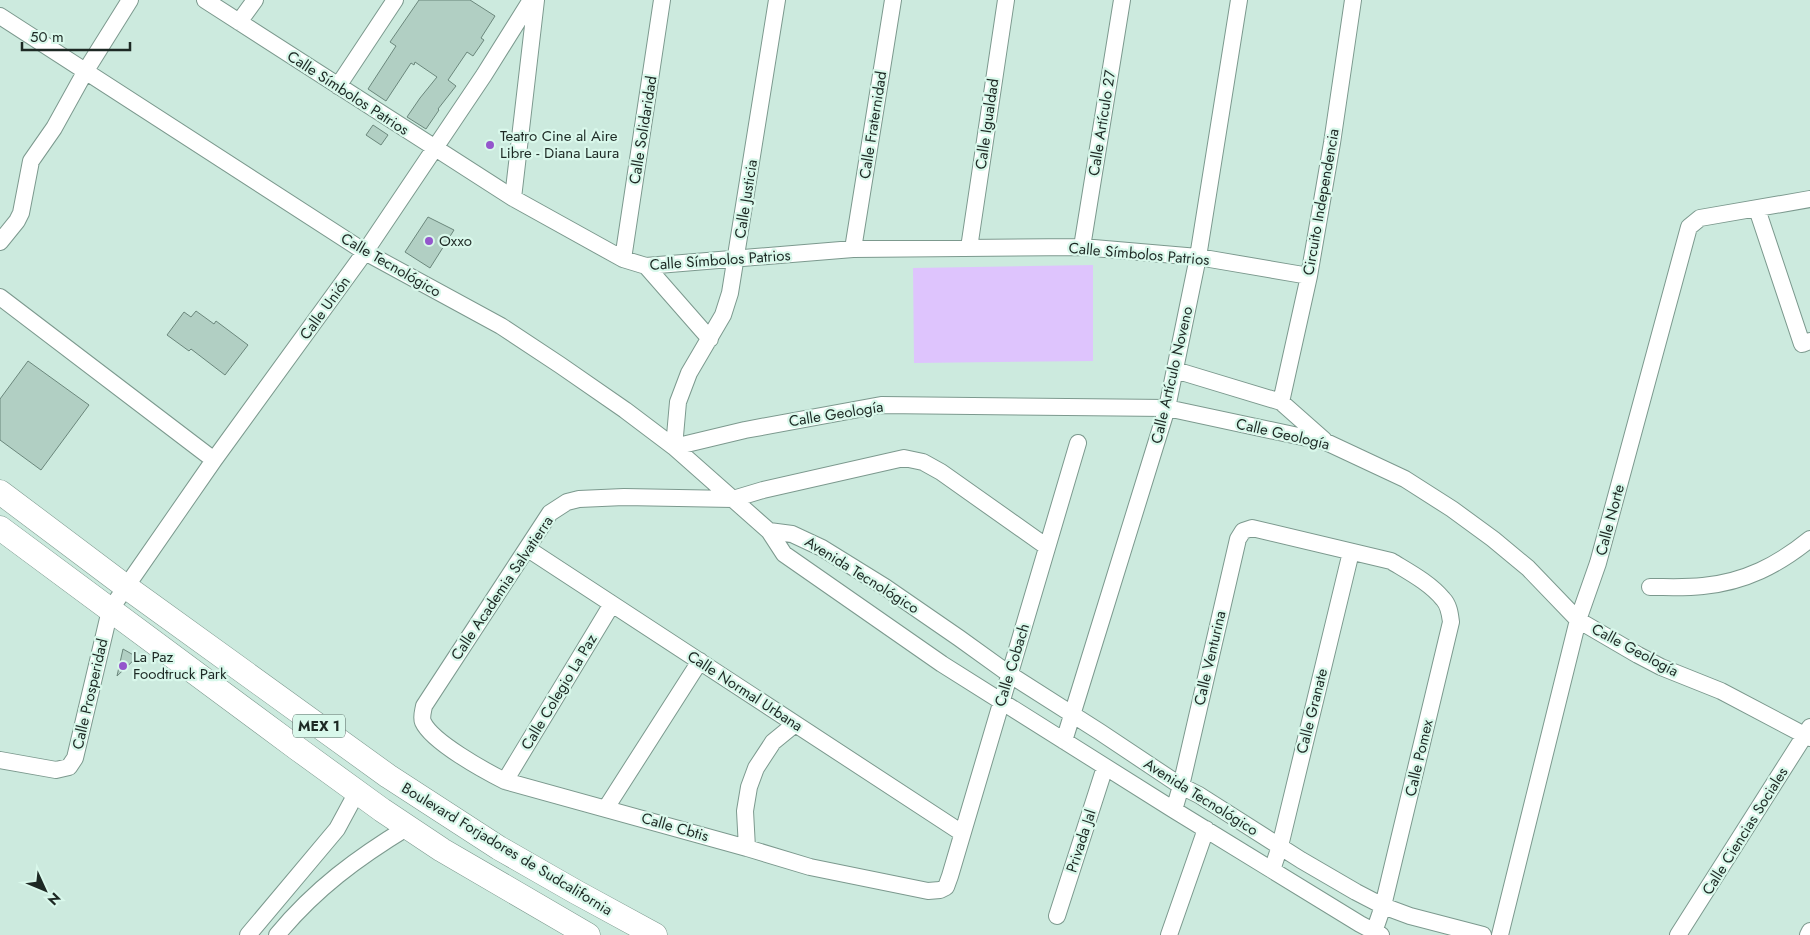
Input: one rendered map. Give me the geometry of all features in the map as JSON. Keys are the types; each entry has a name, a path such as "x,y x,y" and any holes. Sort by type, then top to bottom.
{"highway":[{"name":"Boulevard Forjadores de Sudcalifornia","path":"0,492 125,586 388,776 427,802 559,882 655,935"},
{"name":"Boulevard Forjadores de Sudcalifornia","path":"0,528 356,792 442,850 588,935"}],"street":[{"path":"0,242 21,213 31,161 54,128 85,72 130,0"},
{"name":"Calle Símbolos Patrios","path":"204,0 512,198 623,259 646,266 853,249 1082,247 1198,258 1309,276"},
{"path":"239,22 255,0"},
{"path":"338,86 395,0"},
{"name":"Calle Unión","path":"110,610 214,460 365,252 484,75 531,0"},
{"path":"512,198 536,0"},
{"name":"Calle Solidaridad","path":"623,259 662,0"},
{"name":"Calle Justicia","path":"674,447 678,402 689,373 722,316 730,293 777,0"},
{"name":"Calle Fraternidad","path":"853,249 893,0"},
{"name":"Calle Igualdad","path":"969,248 1006,0"},
{"name":"Calle Artículo 27","path":"1082,247 1122,0"},
{"name":"Calle Artículo Noveno","path":"1064,741 1167,408 1198,258 1239,0"},
{"name":"Circuito Independencia","path":"1281,402 1309,276 1332,143 1353,0"},
{"name":"Calle Tecnológico","path":"0,16 365,252 501,326 601,393 674,447 769,531"},
{"name":"Calle Norte","path":"1500,935 1578,620 1598,562 1689,227 1700,218 1810,199"},
{"path":"1757,209 1806,343"},
{"path":"646,266 710,339"},
{"path":"0,297 214,460"},
{"path":"1175,370 1281,402 1326,442"},
{"name":"Calle Geología","path":"674,447 745,430 881,405 1167,408 1326,442 1405,479 1452,509 1528,568 1578,620 1661,667 1721,691 1808,733"},
{"name":"Calle Cobach","path":"946,887 1078,443"},
{"name":"Calle Academia Salvatierra","path":"422,719 424,706 550,513 567,502 579,498 733,499 763,490 904,458 914,459 941,472 1047,547"},
{"name":"Calle Venturina","path":"1174,810 1238,539 1244,531 1252,528 1351,552"},
{"name":"Avenida Tecnológico","path":"769,531 792,534 822,548 885,587 1009,674 1181,786 1199,795 1356,892 1383,906 1410,916 1483,935"},
{"name":"Avenida Tecnológico","path":"769,531 784,554 942,664 1174,810 1377,933"},
{"path":"1650,587 1703,586 1740,580 1776,564 1810,539"},
{"name":"Calle Normal Urbana","path":"528,549 962,833"},
{"name":"Calle Pomex","path":"1351,552 1391,561 1410,573 1444,600 1449,610 1451,622 1377,933"},
{"name":"Calle Granate","path":"1272,870 1280,846 1351,552"},
{"name":"Calle Colegio La Paz","path":"506,781 612,604"},
{"name":"Calle Prosperidad","path":"0,760 56,770 69,767 75,758 110,610"},
{"path":"606,808 700,662"},
{"name":"Calle Cbtis","path":"422,719 426,727 438,739 490,774 506,781 810,867 928,891 940,890 946,887"},
{"path":"747,848 745,811 749,787 756,768 773,742 795,724"},
{"name":"Calle Ciencias Sociales","path":"1678,935 1808,733"},
{"name":"Privada Jal","path":"1057,916 1104,766"},
{"path":"248,935 337,829 356,792"},
{"path":"277,935 297,910 335,876 408,827"},
{"path":"1169,935 1206,829"},
{"path":"1808,935 1810,931"}],"shaded area":[{"path":"1093,265 1093,361 914,363 913,268"}],"building":[{"path":"419,0 470,0 495,16 481,38 484,40 473,56 467,52 448,80 456,86 438,109 426,129 407,117 437,77 415,62 414,65 411,63 386,101 368,89 396,46 390,42"},
{"path":"373,125 388,135 381,145 366,135"},
{"name":"Oxxo","path":"428,217 454,230 430,268 405,252"},
{"path":"196,311 214,324 216,321 248,345 225,375 191,349 189,351 167,335 184,312 191,317"},
{"path":"28,361 89,405 41,470 0,440 0,399"},
{"name":"La Paz Foodtruck Park","path":"123,649 137,657 117,676"}],"place":[{"name":"Teatro Cine al Aire Libre - Diana Laura","path":"490,145"},
{"name":"Oxxo","path":"429,241"},
{"name":"La Paz Foodtruck Park","path":"123,666"}]}
